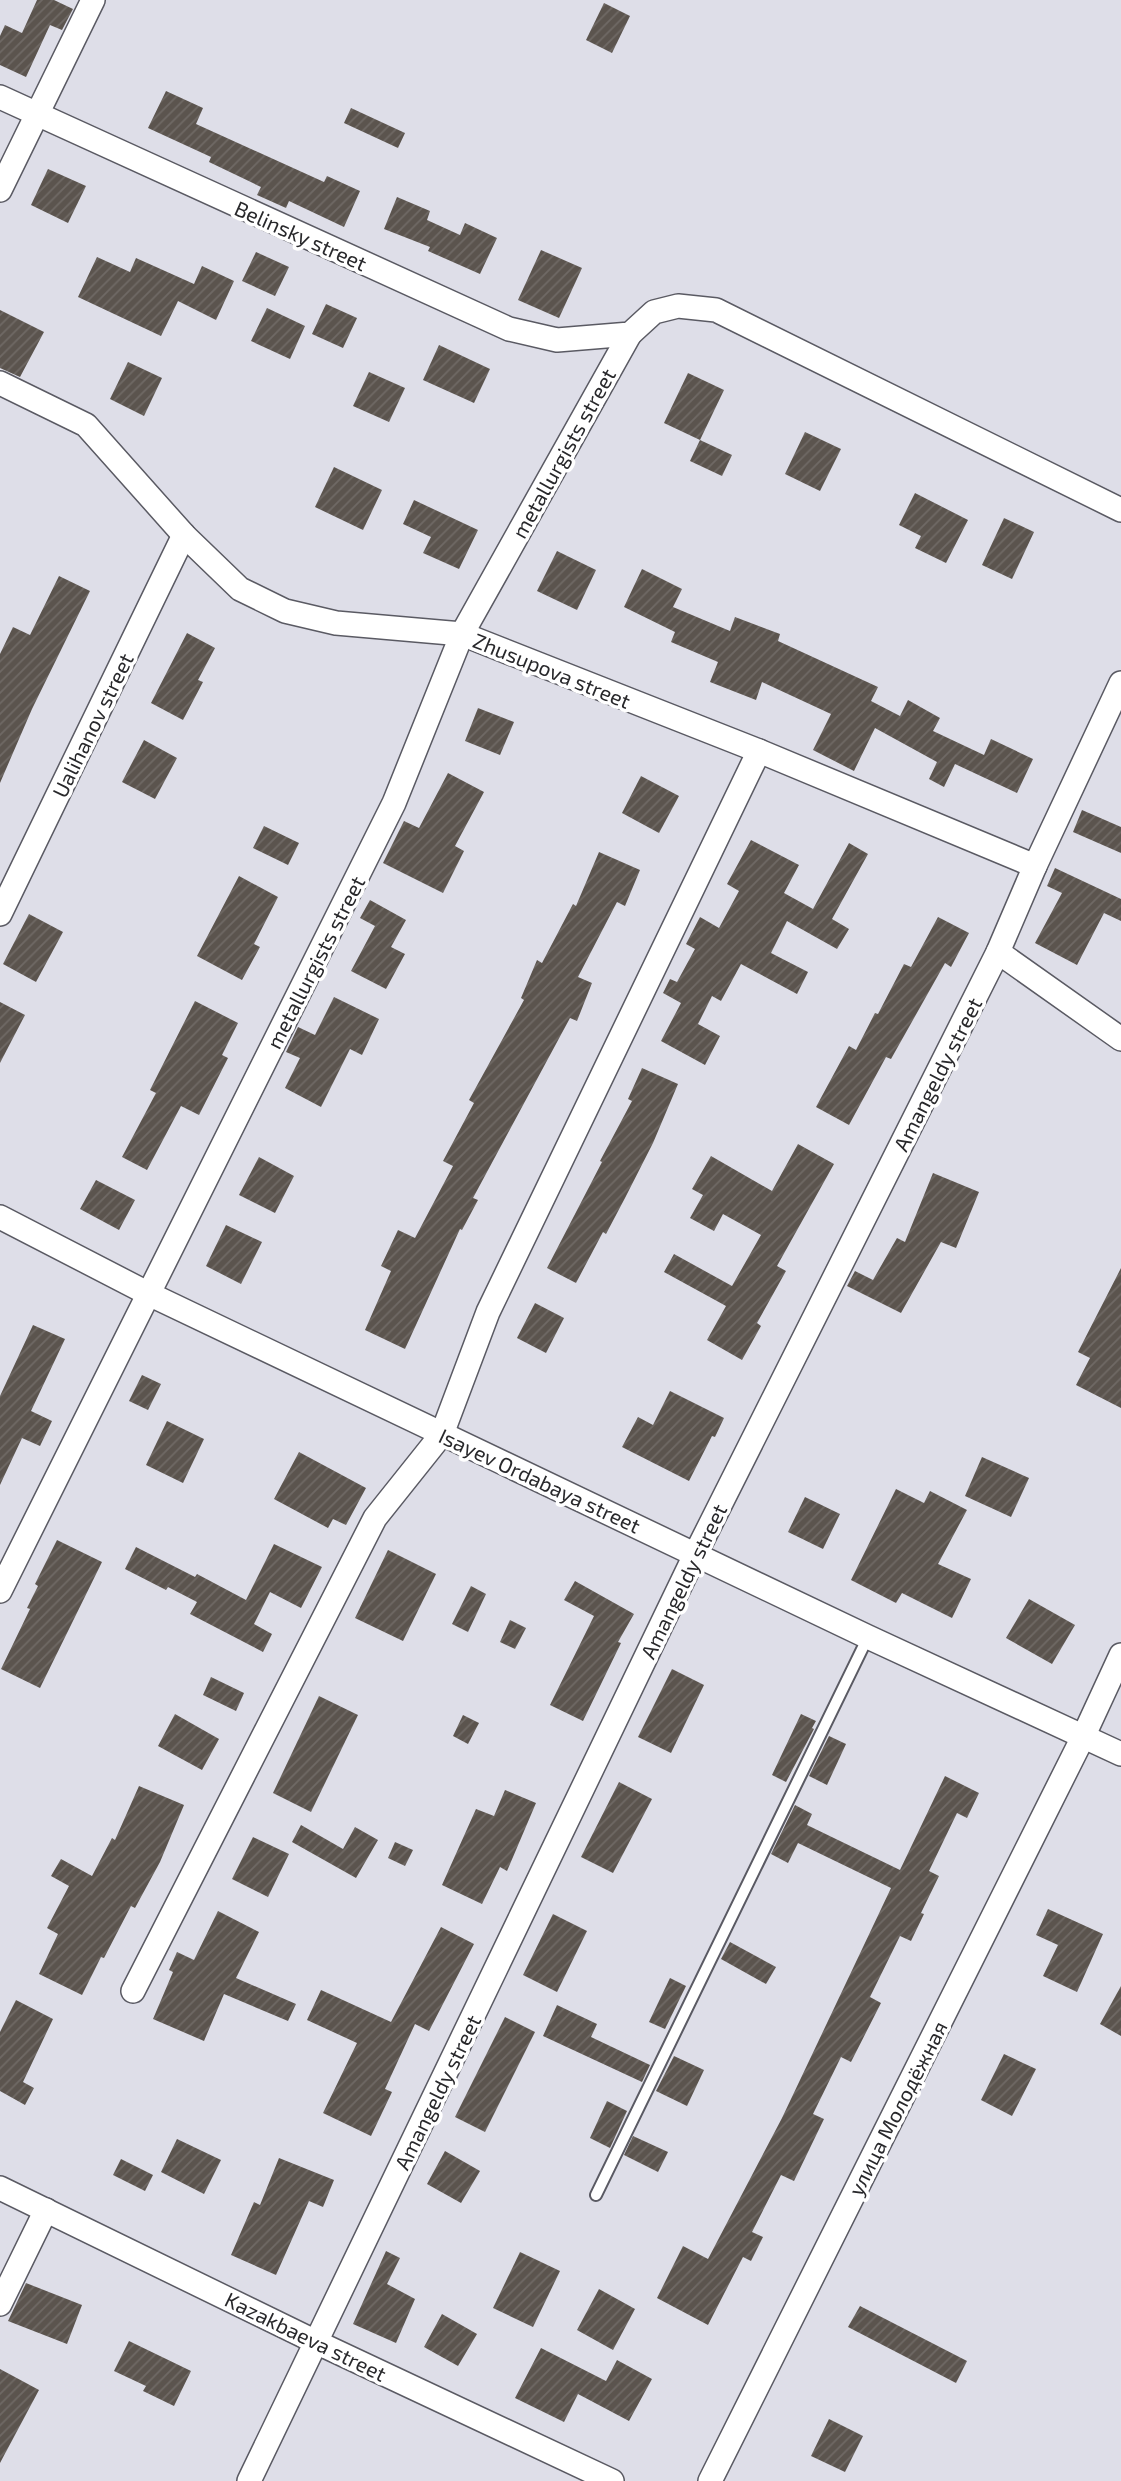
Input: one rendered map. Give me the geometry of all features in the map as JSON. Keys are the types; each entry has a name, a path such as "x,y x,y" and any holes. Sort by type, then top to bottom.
{"street":[{"path":"0,190 93,0"},
{"name":"Belinsky street","path":"0,97 509,329 557,340 620,335"},
{"path":"620,335 654,312 678,306 716,310 1121,510"},
{"name":"metallurgists street","path":"0,1591 394,803 462,634 620,335"},
{"name":"Zhusupova street","path":"0,383 86,425 184,535 240,589 285,611 336,623 462,634 759,751 1035,866"},
{"name":"Ualihanov street","path":"0,914 184,535"},
{"name":"Amangeldy street","path":"249,2481 696,1553 998,952 1035,866 1121,683"},
{"path":"132,1991 375,1517 442,1434 488,1312 759,751"},
{"path":"998,952 1121,1039"},
{"name":"Isayev Ordabaya street","path":"0,1217 149,1294 868,1637 1121,1754"},
{"name":"улица Молодёжная","path":"710,2481 1084,1735 1121,1655"},
{"name":"Kazakbaeva street","path":"0,2188 316,2342 612,2481"},
{"path":"0,2304 46,2210"}],"lane":[{"path":"596,2195 868,1637"}],"building":[{"path":"37,0 54,0 73,9 62,30 50,25 26,77 0,65 0,36 5,25 22,33"},
{"path":"604,3 630,16 612,53 586,40"},
{"path":"166,91 203,108 196,124 324,182 327,176 360,191 344,227 289,201 286,208 257,195 261,187 209,162 211,157 148,128"},
{"path":"351,108 405,133 398,148 344,123"},
{"path":"48,169 86,186 68,223 31,205"},
{"path":"397,197 430,211 427,220 460,235 465,223 497,238 480,274 428,251 430,247 384,229"},
{"path":"541,250 582,268 559,318 518,300"},
{"path":"256,252 289,267 275,296 242,281"},
{"path":"97,257 130,272 136,258 194,284 202,266 234,281 216,320 178,301 161,336 78,297"},
{"path":"326,304 357,318 343,348 312,334"},
{"path":"267,308 305,326 290,359 251,341"},
{"path":"0,310 44,332 20,377 0,368"},
{"path":"439,345 490,369 474,403 423,380"},
{"path":"128,362 162,378 144,416 110,399"},
{"path":"369,372 405,388 389,422 353,406"},
{"path":"688,373 724,390 700,440 664,423"},
{"path":"805,432 841,449 820,491 785,474"},
{"path":"700,440 732,455 722,476 690,461"},
{"path":"334,467 382,490 363,530 315,507"},
{"path":"915,493 968,520 946,563 915,548 921,536 899,525"},
{"path":"414,500 478,530 459,569 423,553 431,537 403,524"},
{"path":"1004,518 1034,532 1012,579 982,565"},
{"path":"557,551 596,570 577,610 537,591"},
{"path":"642,569 682,589 673,607 730,631 735,617 780,634 778,641 878,687 871,701 900,716 908,700 940,718 933,731 984,755 991,739 1033,759 1017,793 955,764 944,787 929,779 937,762 875,728 854,771 813,750 831,714 762,682 756,700 710,682 718,662 671,642 675,632 624,607"},
{"path":"59,576 90,591 32,709 0,783 0,654 13,627 30,635"},
{"path":"187,633 215,648 198,680 203,682 183,720 151,703"},
{"path":"478,708 514,722 500,755 465,741"},
{"path":"144,740 177,758 155,799 122,782"},
{"path":"448,773 484,792 455,846 464,851 443,893 383,863 404,821 419,828"},
{"path":"641,776 679,796 659,833 622,813"},
{"path":"1082,810 1121,827 1121,853 1073,832"},
{"path":"264,826 299,843 288,865 253,848"},
{"path":"751,840 799,865 784,893 813,909 849,843 868,854 832,919 849,929 837,949 787,921 771,953 808,972 797,994 741,964 721,1001 712,996 698,1024 720,1036 705,1065 661,1041 681,1003 663,993 670,979 677,982 695,949 686,944 700,917 719,928 739,891 727,884"},
{"path":"599,852 640,870 625,906 617,902 578,977 592,983 577,1021 570,1018 473,1198 478,1200 462,1230 460,1229 405,1349 365,1330 391,1271 381,1266 398,1230 415,1238 453,1166 443,1161 474,1103 469,1100 524,1000 521,998 537,960 542,963 573,904 576,906"},
{"path":"1055,868 1121,899 1121,921 1104,913 1077,965 1035,943 1062,893 1047,886"},
{"path":"239,876 278,897 254,944 260,947 242,980 197,956"},
{"path":"370,900 406,920 391,947 405,954 386,989 351,971 375,926 360,918"},
{"path":"29,914 63,932 36,982 3,964"},
{"path":"938,917 969,933 951,967 945,963 891,1059 886,1057 849,1125 816,1107 849,1046 856,1050 904,964 911,967"},
{"path":"334,997 379,1019 362,1055 350,1049 321,1107 285,1088 300,1058 286,1052 298,1027 315,1035"},
{"path":"195,1001 238,1023 222,1055 228,1058 199,1115 181,1106 147,1170 122,1157 156,1093 150,1090"},
{"path":"0,1002 25,1015 0,1063"},
{"path":"642,1068 678,1084 653,1143 625,1198 576,1283 547,1268 632,1101 628,1099"},
{"path":"798,1144 834,1164 777,1266 786,1271 757,1323 761,1326 742,1360 707,1340 726,1306 664,1272 674,1254 732,1286 761,1235 723,1214 714,1231 690,1218 703,1195 692,1189 711,1156 772,1191"},
{"path":"259,1157 294,1176 275,1213 239,1195"},
{"path":"933,1173 979,1192 956,1248 941,1242 901,1313 847,1286 855,1271 873,1280 897,1238 905,1242"},
{"path":"96,1180 135,1200 119,1230 80,1209"},
{"path":"226,1225 262,1242 241,1284 206,1266"},
{"path":"1121,1268 1121,1408 1076,1385 1090,1358 1078,1352"},
{"path":"535,1303 564,1318 546,1353 517,1338"},
{"path":"33,1325 65,1339 31,1411 52,1421 40,1446 22,1438 0,1485 0,1396"},
{"path":"142,1375 161,1384 148,1410 129,1401"},
{"path":"670,1391 724,1418 689,1481 622,1447 638,1417 653,1425"},
{"path":"167,1421 204,1439 183,1483 146,1465"},
{"path":"299,1452 366,1488 346,1525 333,1519 328,1528 274,1499"},
{"path":"982,1457 1029,1478 1011,1517 965,1496"},
{"path":"896,1489 924,1503 930,1491 967,1510 938,1564 971,1579 952,1618 902,1593 896,1603 851,1580"},
{"path":"805,1497 840,1514 823,1549 788,1532"},
{"path":"57,1540 102,1562 40,1688 1,1669 30,1609 27,1608 38,1586 35,1584"},
{"path":"274,1544 322,1567 301,1608 270,1592 254,1624 272,1634 263,1652 190,1614 197,1602 125,1569 136,1547 195,1577 197,1574 246,1600"},
{"path":"388,1550 436,1574 403,1641 355,1618"},
{"path":"575,1581 634,1614 618,1642 621,1643 583,1721 550,1705 594,1616 564,1600"},
{"path":"471,1586 486,1594 468,1632 452,1624"},
{"path":"1029,1599 1075,1625 1052,1664 1006,1638"},
{"path":"510,1620 526,1628 515,1649 500,1642"},
{"path":"672,1669 704,1685 671,1753 638,1737"},
{"path":"211,1677 244,1693 236,1711 203,1695"},
{"path":"319,1696 358,1715 311,1812 273,1793"},
{"path":"175,1714 219,1739 202,1770 158,1746"},
{"path":"801,1714 816,1721 786,1782 772,1775"},
{"path":"463,1715 479,1723 468,1744 453,1736"},
{"path":"829,1736 846,1744 827,1785 809,1776"},
{"path":"945,1776 979,1793 967,1818 957,1813 929,1871 939,1876 921,1913 924,1914 911,1941 900,1936 870,1997 881,2003 851,2062 841,2057 813,2114 824,2119 794,2181 781,2175 752,2232 763,2237 751,2261 743,2257 708,2325 657,2298 683,2246 708,2259 782,2118 891,1888 798,1843 788,1863 771,1854 795,1805 812,1814 807,1825 900,1870"},
{"path":"619,1782 652,1799 613,1873 581,1857"},
{"path":"139,1786 184,1805 160,1862 135,1908 131,1906 104,1958 101,1957 82,1995 39,1974 58,1934 47,1928 69,1886 51,1876 61,1859 92,1876 112,1838 115,1840"},
{"path":"505,1790 536,1803 507,1871 500,1867 482,1904 442,1885 476,1809 494,1816"},
{"path":"301,1825 343,1849 355,1827 378,1840 356,1878 292,1842"},
{"path":"253,1837 289,1854 268,1897 232,1879"},
{"path":"395,1842 413,1850 405,1866 388,1858"},
{"path":"1048,1909 1103,1934 1077,1992 1043,1976 1058,1945 1036,1935"},
{"path":"218,1911 259,1932 236,1978 296,2004 288,2021 224,1994 204,2041 153,2019 173,1972 169,1970 177,1952 194,1960"},
{"path":"553,1914 587,1931 557,1992 523,1975"},
{"path":"441,1927 474,1944 429,2031 415,2024 385,2089 392,2092 371,2136 323,2113 357,2043 307,2020 321,1990 391,2022"},
{"path":"730,1942 776,1967 766,1984 721,1959"},
{"path":"670,1978 686,1986 665,2029 649,2022"},
{"path":"1121,1986 1121,2036 1100,2024"},
{"path":"16,2000 53,2019 23,2082 34,2088 25,2105 0,2091 0,2032"},
{"path":"557,2005 597,2024 591,2037 650,2065 642,2082 543,2036"},
{"path":"505,2017 535,2032 485,2132 455,2117"},
{"path":"1004,2054 1036,2069 1012,2116 981,2100"},
{"path":"674,2056 704,2070 687,2106 656,2091"},
{"path":"607,2101 627,2111 610,2148 590,2138"},
{"path":"633,2136 668,2152 658,2172 624,2155"},
{"path":"177,2139 221,2160 204,2194 161,2172"},
{"path":"445,2151 480,2171 461,2203 427,2184"},
{"path":"279,2158 334,2180 323,2207 309,2201 276,2275 231,2255 254,2202 260,2205"},
{"path":"121,2159 153,2175 145,2191 113,2175"},
{"path":"386,2251 400,2258 387,2284 415,2299 396,2343 353,2324"},
{"path":"520,2252 560,2271 533,2327 493,2308"},
{"path":"26,2283 82,2305 67,2344 8,2321"},
{"path":"599,2289 635,2309 613,2350 577,2330"},
{"path":"860,2306 967,2361 956,2383 848,2327"},
{"path":"442,2314 477,2334 458,2366 424,2347"},
{"path":"129,2341 191,2371 174,2406 143,2391 146,2386 114,2371"},
{"path":"541,2348 606,2381 617,2360 652,2379 629,2421 578,2394 564,2422 515,2398"},
{"path":"0,2369 39,2390 0,2463"},
{"path":"829,2419 863,2436 845,2472 811,2456"}]}
